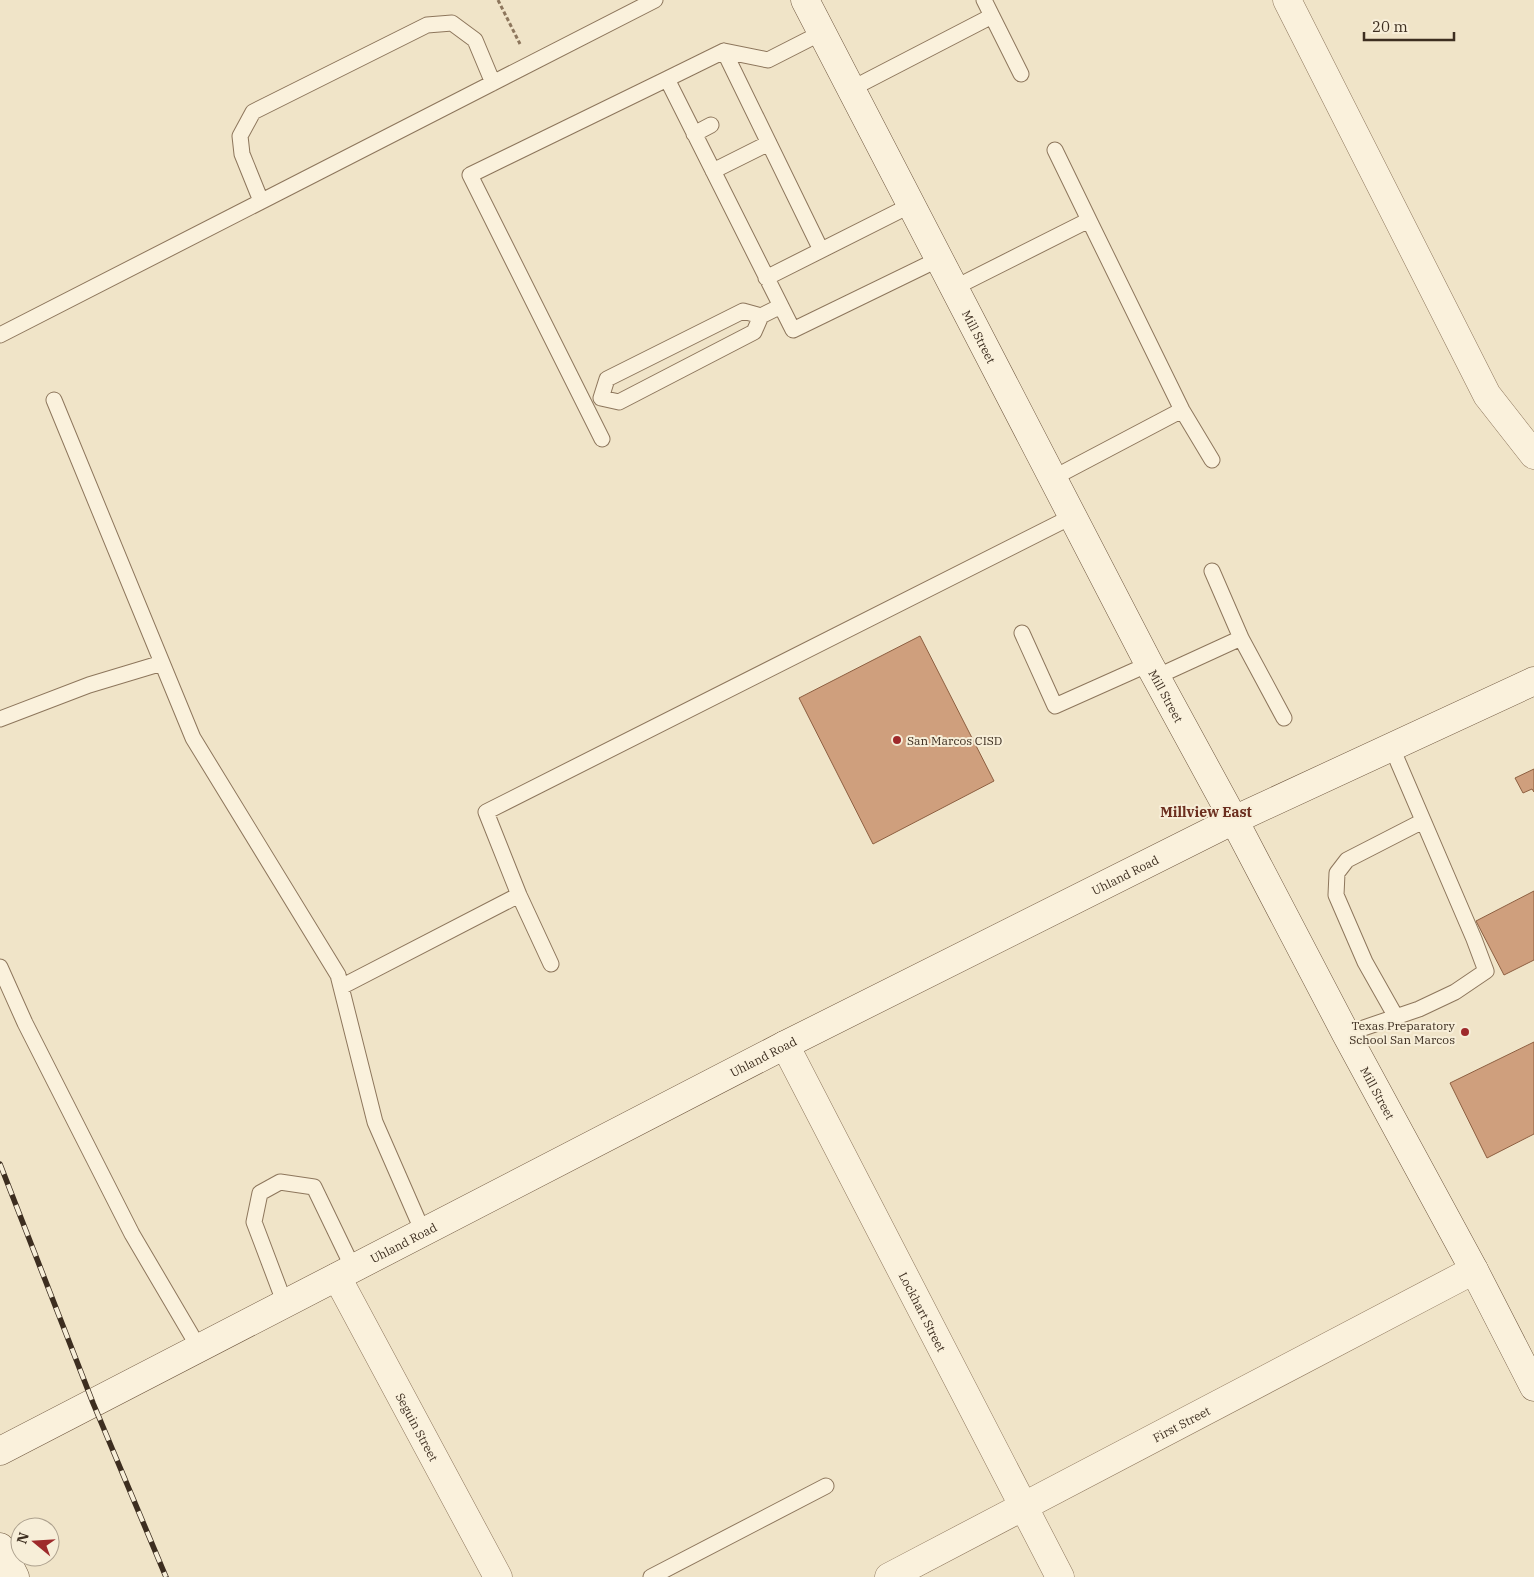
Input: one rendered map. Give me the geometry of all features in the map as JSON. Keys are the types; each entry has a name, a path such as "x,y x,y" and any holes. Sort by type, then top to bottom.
{"street":[{"name":"Mill Street","path":"804,0 1153,671 1474,1270 1534,1387"},
{"path":"1287,0 1487,395 1534,455"},
{"name":"Uhland Road","path":"0,1451 786,1045 1234,820 1534,681"},
{"name":"Lockhart Street","path":"786,1045 1060,1577"},
{"name":"First Street","path":"889,1577 1474,1270"},
{"name":"Seguin Street","path":"345,1272 498,1577"},
{"path":"0,1547 16,1577"}],"lane":[{"path":"0,335 655,0"},
{"path":"984,0 1021,74"},
{"path":"851,89 992,16"},
{"path":"261,201 242,154 240,136 253,112 427,25 452,23 475,40 493,83"},
{"path":"602,439 470,175 724,51 768,60 821,33"},
{"path":"724,51 746,107 769,142 821,250"},
{"path":"667,79 793,330 939,259"},
{"path":"694,134 711,125"},
{"path":"713,171 769,142"},
{"path":"1054,150 1182,410 1212,460"},
{"path":"766,278 911,205"},
{"path":"954,288 1089,220"},
{"path":"586,405 601,398 619,402 754,332 761,316 781,306"},
{"path":"601,398 607,380 743,311 761,316"},
{"path":"54,400 193,738 338,975 375,1122 423,1232"},
{"path":"1053,478 1182,410"},
{"path":"551,964 519,895 486,812 1072,516"},
{"path":"1212,571 1241,638 1284,718"},
{"path":"1022,633 1055,706 1241,638"},
{"path":"0,719 89,685 162,663"},
{"path":"1346,1034 1419,1008 1455,992 1486,971 1392,748"},
{"path":"1396,1016 1365,962 1336,895 1337,873 1347,860 1423,821"},
{"path":"341,987 519,895"},
{"path":"0,967 24,1023 132,1234 199,1348"},
{"path":"286,1304 254,1222 260,1193 280,1182 314,1187 345,1272"},
{"path":"650,1577 826,1486"}],"path":[{"path":"498,0 521,44"}],"building":[{"name":"San Marcos CISD","path":"920,636 994,781 873,844 799,698"},
{"path":"1534,769 1534,792 1532,789 1523,793 1515,778"},
{"path":"1534,891 1534,960 1504,975 1476,921"},
{"path":"1534,1042 1534,1134 1487,1158 1450,1083"}],"railway":[{"path":"0,1164 93,1403 166,1577"}],"place":[{"name":"San Marcos CISD","path":"897,740"},
{"name":"Texas Preparatory School San Marcos","path":"1465,1032"}],"district":[{"name":"Millview East","path":"1206,812"}]}
